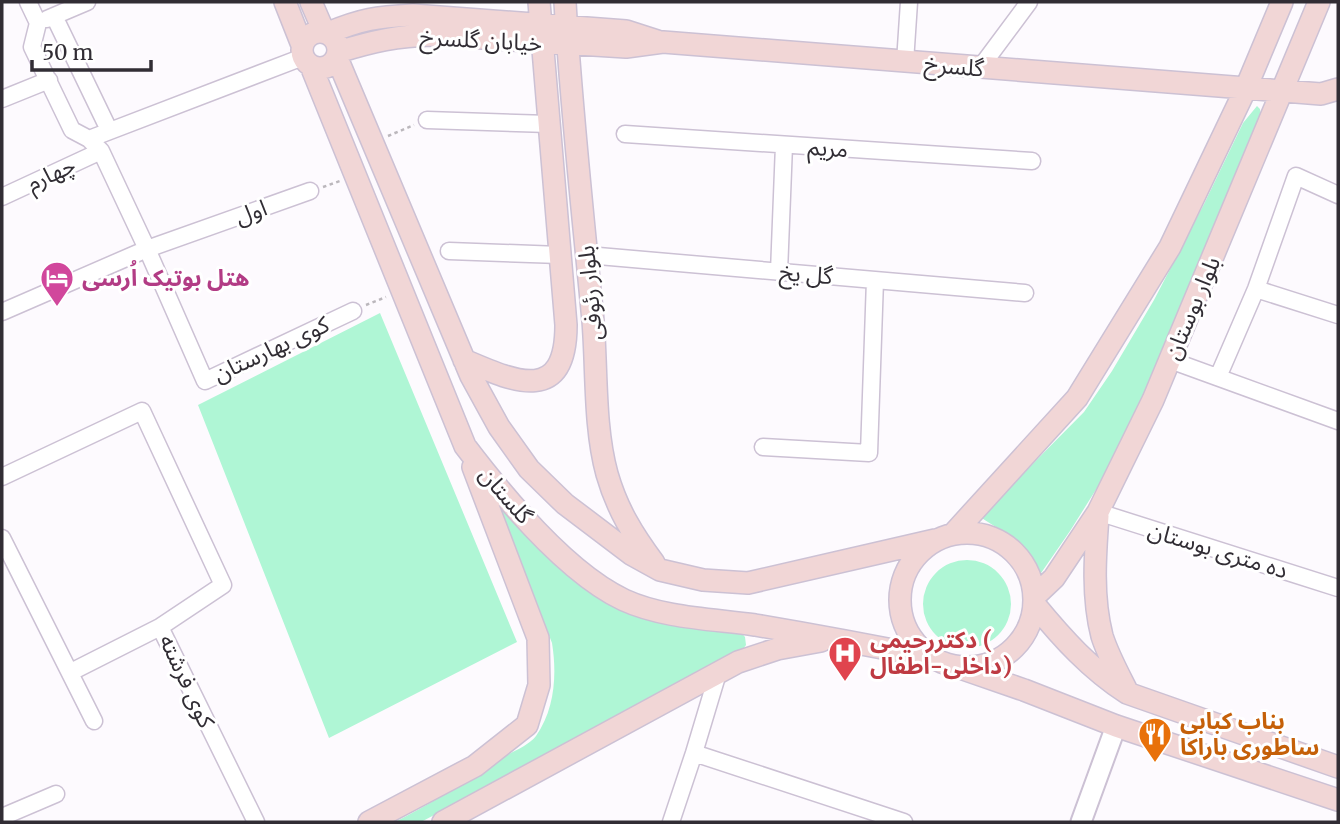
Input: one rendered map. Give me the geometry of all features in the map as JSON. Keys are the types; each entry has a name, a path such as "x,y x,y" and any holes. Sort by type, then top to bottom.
{"main road":[{"name":"گلستان","path":"285,2 465,446 493,483 531,524 583,573 625,600 662,611 836,638 942,662"},
{"path":"311,2 326,32 337,42 337,55 328,66 305,56 309,35 326,32"},
{"name":"بلوار رئوفی","path":"464,360 510,380 528,382 545,377 558,369 566,350 539,2"},
{"name":"بلوار رئوفی","path":"565,2 601,440 606,472 616,504 631,532 660,570"},
{"name":"بلوار بوستان","path":"944,536 1077,398 1170,247 1246,88 1282,2"},
{"name":"بلوار بوستان","path":"1035,601 1054,578 1098,512 1153,400 1319,2"},
{"name":"خیابان گلسرخ","path":"326,32 380,16 413,15 541,34 663,43"},
{"name":"خیابان گلسرخ","path":"337,55 379,39 404,35 541,34"},
{"name":"گلسرخ","path":"663,43 1332,96"},
{"name":"گلستان","path":"337,55 464,360 499,426 529,469 565,504 631,554 660,570 703,580 748,583 944,536"},
{"path":"560,255 587,255"},
{"path":"369,822 475,766 527,725 539,685 538,638 465,446"},
{"path":"1098,512 1096,595 1102,635 1128,693"},
{"path":"942,662 980,665 989,663 1006,654 1021,641 1030,624 1035,601 1031,577 1022,560 1009,546 992,537 973,532 944,536 918,552 912,560 900,588 899,609 905,628 916,645 942,662 1116,726 1338,799"},
{"path":"1035,601 1066,644 1101,677 1128,693 1338,766"},
{"path":"443,822 738,662 777,649 836,638"}],"street":[{"name":"کوی بهارستان","path":"28,2 38,23 32,47 72,130 89,139 101,152 148,249 205,381 353,311"},
{"path":"38,23 87,2"},
{"path":"905,62 909,2"},
{"path":"980,68 1029,2"},
{"path":"54,16 109,130"},
{"path":"89,139 305,56"},
{"path":"2,99 49,80"},
{"path":"427,120 548,124"},
{"name":"مریم","path":"625,134 1032,161"},
{"path":"779,272 784,145"},
{"name":"چهارم","path":"2,197 101,152"},
{"path":"1218,377 1256,289 1296,176 1338,195"},
{"name":"اول","path":"2,312 148,249 310,191"},
{"path":"449,251 560,255"},
{"name":"گل یخ","path":"587,255 1025,293"},
{"path":"763,446 869,453 875,280"},
{"path":"1256,289 1338,315"},
{"path":"1170,360 1338,421"},
{"name":"کوی فرشته","path":"2,477 142,411 223,585 160,627 256,822"},
{"name":"ده متری بوستان","path":"1098,512 1338,588"},
{"path":"2,538 94,721"},
{"path":"71,672 160,627"},
{"path":"671,822 718,673"},
{"path":"1081,822 1116,726"},
{"path":"694,753 904,822"},
{"path":"2,817 57,794"}],"path":[{"path":"372,142 427,120"},
{"path":"310,191 356,176"},
{"path":"353,311 402,290"}],"green space":[{"path":"1257,106 1261,117 1124,445 1039,576 1014,541 980,517 1084,412 1112,371 1154,300 1243,123"},
{"path":"380,313 517,642 329,738 198,405"},
{"path":"492,491 568,571 740,631 745,637 746,645 741,652 421,822 395,822 530,742 542,726 551,703 554,679 552,643"},
{"path":"958,560 976,560 992,567 1004,579 1011,595 1011,613 1004,629 992,641 976,648 958,648 942,641 930,629 923,613 923,595 930,579 942,567"}],"place":[{"name":"هتل بوتیک اُرسی","path":"57,308"},
{"name":"دکتررحیمی ( داخلی-اطفال)","path":"845,683"},
{"name":"بناب کبابی ساطوری باراکا","path":"1155,764"}]}
